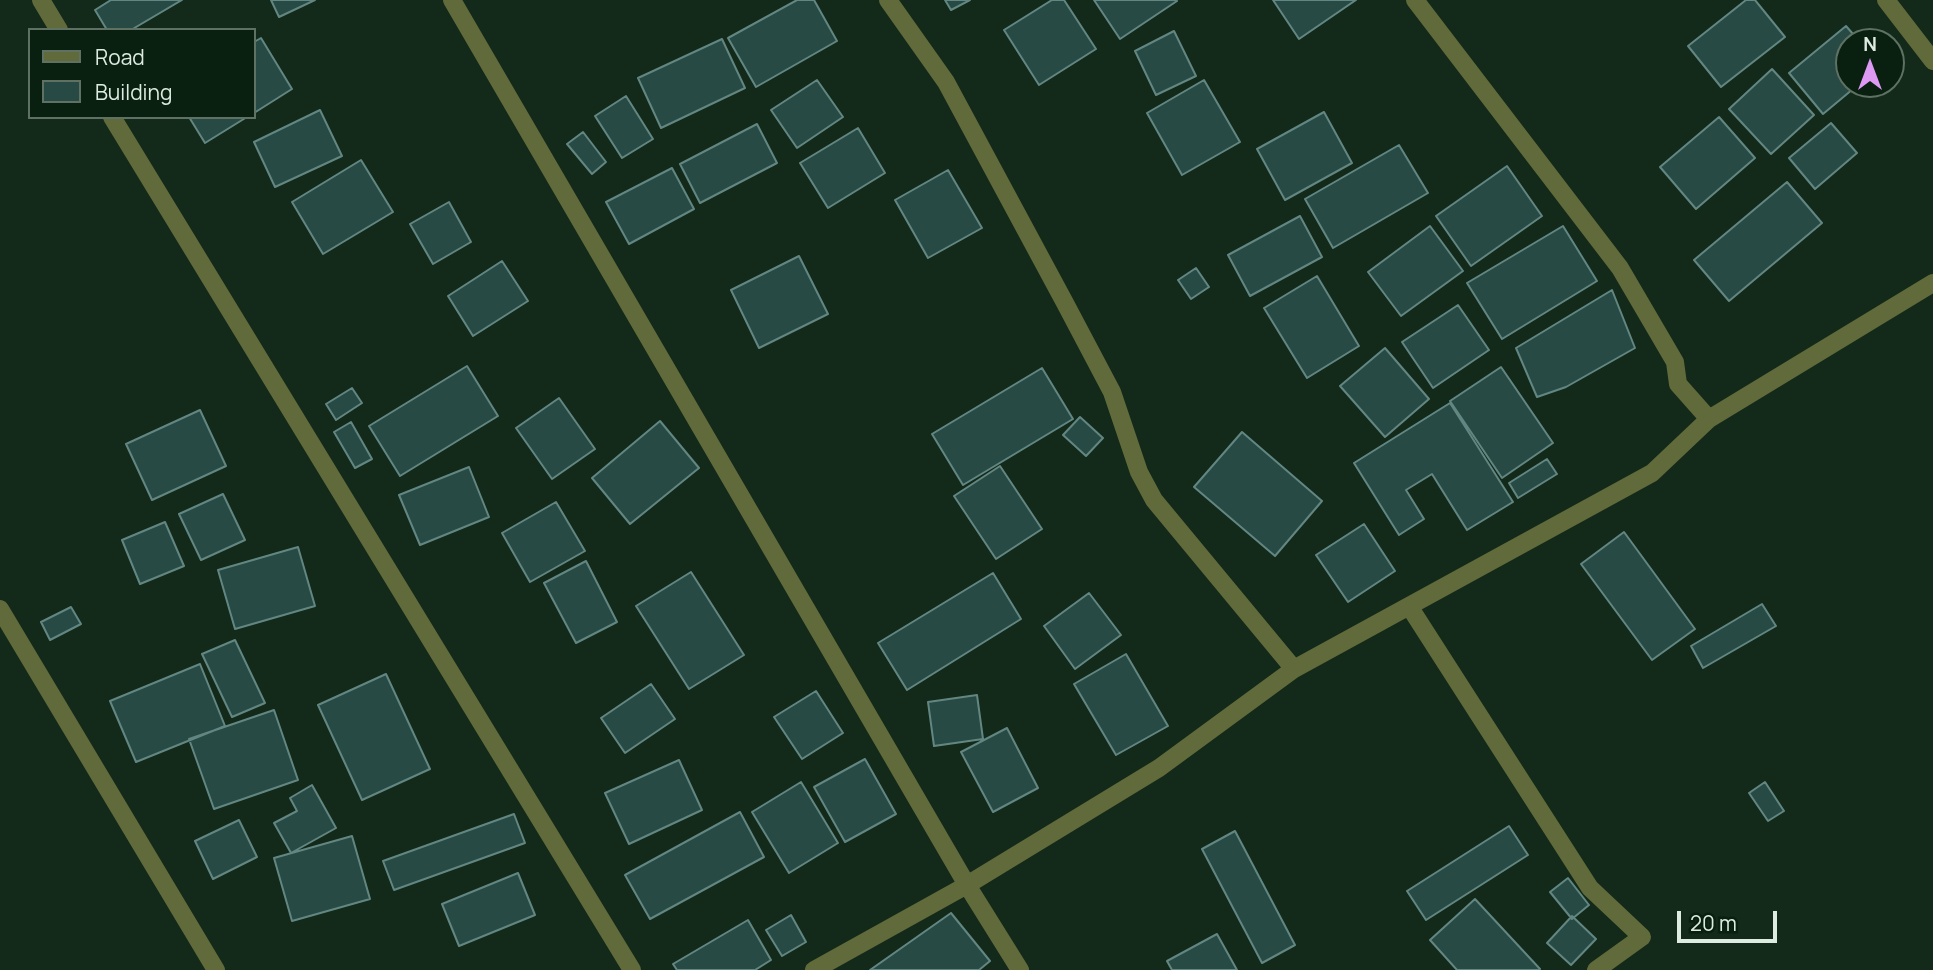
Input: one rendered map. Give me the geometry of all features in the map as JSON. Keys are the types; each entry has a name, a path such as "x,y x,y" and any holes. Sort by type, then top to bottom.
{"street":[{"path":"41,0 58,28"},
{"path":"452,0 967,885 1020,970"},
{"path":"888,0 946,82 1066,303 1112,392 1139,472 1154,500 1294,669"},
{"path":"1415,0 1620,268 1675,362 1678,384 1709,419"},
{"path":"1886,0 1933,61"},
{"path":"113,119 632,970"},
{"path":"814,970 967,885 1159,768 1294,669 1653,473 1709,419 1933,283"},
{"path":"1409,606 1590,888 1642,937 1596,970"},
{"path":"0,609 216,970"}],"building":[{"path":"111,0 182,0 134,28 106,28 95,10"},
{"path":"271,0 315,0 279,17"},
{"path":"797,0 814,0 837,41 756,87 728,38"},
{"path":"945,0 970,0 951,10"},
{"path":"1052,0 1064,0 1096,49 1039,85 1004,30"},
{"path":"1094,0 1176,0 1177,1 1120,39"},
{"path":"1273,0 1356,0 1299,39"},
{"path":"1746,0 1755,0 1785,37 1721,87 1688,46"},
{"path":"1174,31 1196,76 1156,95 1135,51"},
{"path":"1835,35 1835,98 1842,98 1823,114 1789,73"},
{"path":"261,38 292,89 256,112 256,41"},
{"path":"722,39 745,88 661,128 638,78"},
{"path":"1772,69 1814,115 1771,154 1729,109"},
{"path":"817,80 843,117 797,148 771,110"},
{"path":"1204,80 1240,142 1182,175 1147,113"},
{"path":"626,96 653,139 622,158 595,116"},
{"path":"320,110 342,156 275,187 254,142"},
{"path":"1324,112 1352,163 1285,200 1257,149"},
{"path":"1719,117 1755,158 1696,209 1660,167"},
{"path":"190,119 244,119 205,143"},
{"path":"1831,123 1857,153 1815,189 1789,158"},
{"path":"757,124 777,163 700,203 680,164"},
{"path":"858,128 885,173 828,208 800,163"},
{"path":"583,132 606,162 592,174 567,144"},
{"path":"1399,145 1428,193 1333,248 1305,199"},
{"path":"361,160 393,212 323,254 292,202"},
{"path":"1507,166 1542,216 1471,266 1436,216"},
{"path":"672,168 694,209 629,244 606,202"},
{"path":"948,170 982,228 928,258 895,200"},
{"path":"1787,182 1822,223 1729,301 1694,260"},
{"path":"449,202 471,242 433,264 410,224"},
{"path":"1300,216 1322,257 1250,296 1228,255"},
{"path":"1430,226 1463,271 1401,316 1368,272"},
{"path":"1563,226 1597,281 1502,339 1467,283"},
{"path":"799,256 828,314 759,348 731,290"},
{"path":"502,261 528,301 473,336 448,296"},
{"path":"1196,268 1209,287 1191,299 1178,280"},
{"path":"1317,276 1359,346 1307,378 1264,308"},
{"path":"1612,290 1635,348 1566,387 1537,397 1516,348"},
{"path":"1458,305 1489,350 1433,388 1402,342"},
{"path":"1385,348 1429,399 1385,437 1340,386"},
{"path":"467,366 498,416 400,476 369,426"},
{"path":"1501,367 1553,443 1502,478 1450,401"},
{"path":"1042,368 1073,419 963,485 932,434"},
{"path":"352,388 362,403 336,420 326,404"},
{"path":"559,398 595,449 552,479 516,428"},
{"path":"1450,403 1513,502 1467,530 1432,474 1406,490 1424,519 1399,535 1354,463"},
{"path":"200,410 226,466 152,500 126,444"},
{"path":"1080,417 1103,438 1086,456 1063,435"},
{"path":"660,421 699,468 630,524 592,478"},
{"path":"351,422 372,459 355,468 334,432"},
{"path":"1242,432 1322,501 1275,556 1194,487"},
{"path":"1547,459 1557,474 1518,498 1509,483"},
{"path":"1000,466 1042,529 996,559 954,496"},
{"path":"469,467 489,517 420,545 399,495"},
{"path":"223,494 245,540 201,560 179,514"},
{"path":"556,502 585,551 530,582 502,533"},
{"path":"165,522 184,566 140,584 122,540"},
{"path":"1364,524 1395,571 1348,602 1316,555"},
{"path":"1624,532 1695,629 1652,660 1581,564"},
{"path":"298,547 315,606 235,629 218,570"},
{"path":"586,561 617,622 576,643 544,583"},
{"path":"691,572 744,655 689,689 636,606"},
{"path":"993,573 1021,619 907,690 878,643"},
{"path":"1089,593 1121,635 1075,669 1044,626"},
{"path":"1762,604 1776,626 1703,668 1691,646"},
{"path":"71,607 81,624 50,640 41,622"},
{"path":"235,640 265,703 232,717 202,654"},
{"path":"1126,654 1168,726 1116,755 1074,684"},
{"path":"200,664 225,726 136,762 110,701"},
{"path":"386,674 430,769 362,800 318,705"},
{"path":"651,684 675,719 625,753 601,718"},
{"path":"816,691 843,733 802,759 774,717"},
{"path":"977,695 983,739 934,746 928,702"},
{"path":"274,710 298,780 214,809 189,739"},
{"path":"1007,728 1038,788 993,812 961,752"},
{"path":"865,759 896,814 845,842 814,787"},
{"path":"679,760 702,810 629,844 605,793"},
{"path":"801,782 838,843 789,873 752,812"},
{"path":"1765,782 1784,811 1768,821 1749,793"},
{"path":"312,785 336,828 291,853 274,823 297,811 290,798"},
{"path":"740,812 764,857 650,919 625,875"},
{"path":"514,814 525,843 394,890 383,861"},
{"path":"239,820 257,857 213,879 195,841"},
{"path":"1509,826 1528,855 1426,920 1407,891"},
{"path":"1235,831 1295,945 1262,963 1202,849"},
{"path":"352,836 370,899 292,921 274,858"},
{"path":"518,873 535,915 459,946 442,904"},
{"path":"1568,878 1589,905 1572,919 1550,892"},
{"path":"1475,899 1539,970 1457,970 1430,940"},
{"path":"951,913 990,961 979,970 870,970"},
{"path":"791,915 806,942 782,956 766,930"},
{"path":"1572,916 1596,939 1571,965 1547,943"},
{"path":"748,920 771,960 755,970 677,970 673,964"},
{"path":"1217,934 1237,970 1172,970 1167,961"}]}
